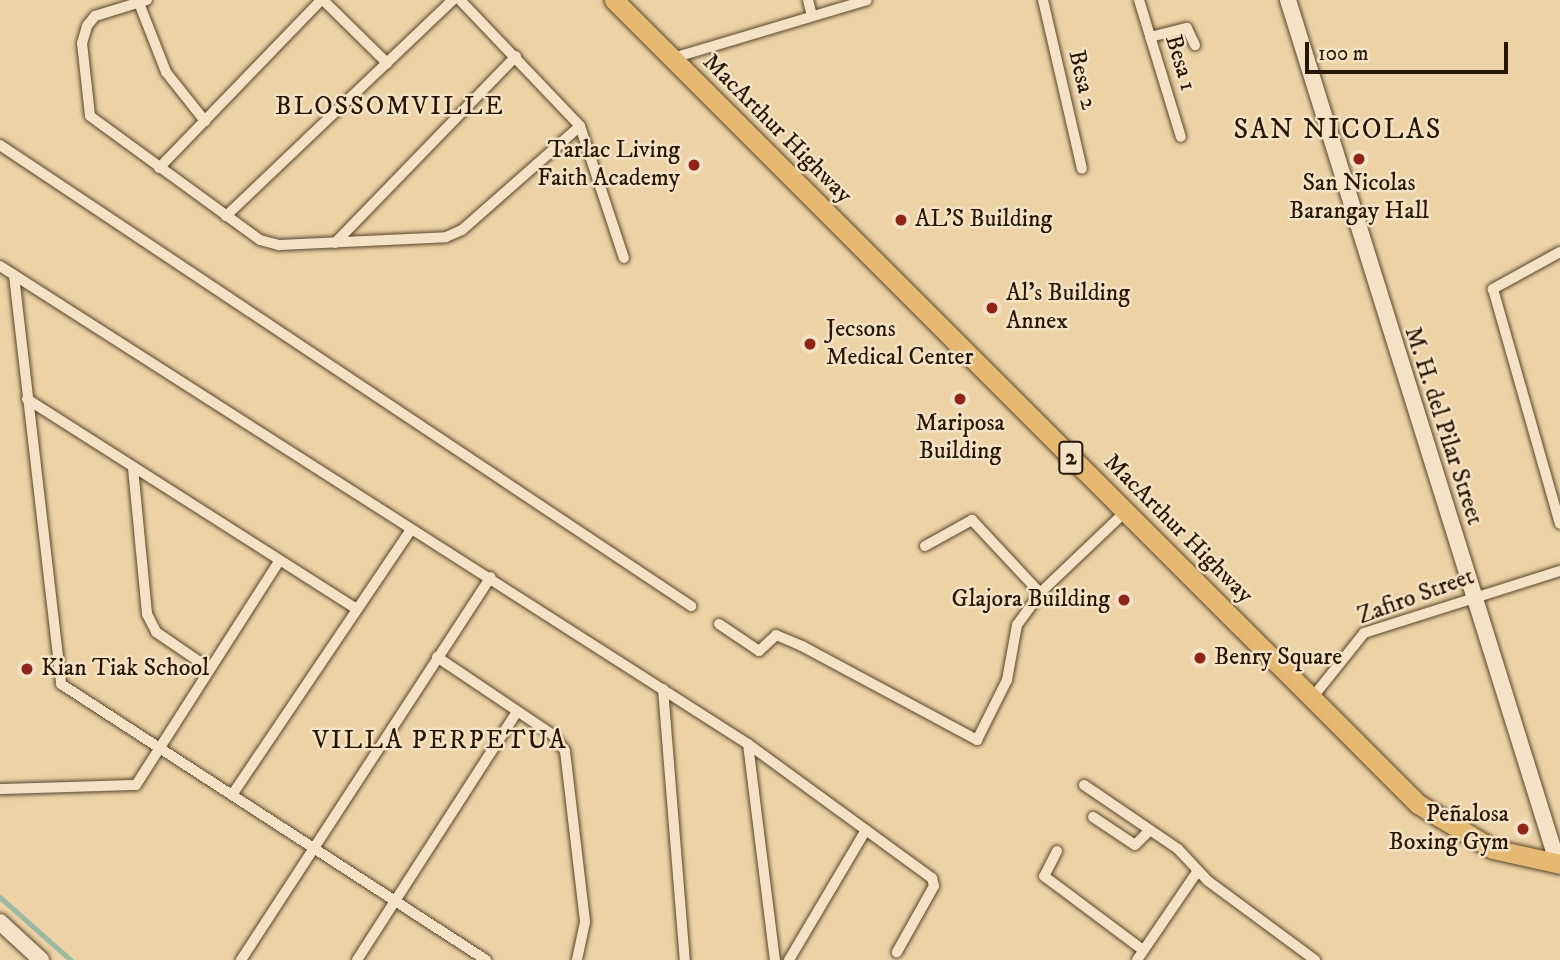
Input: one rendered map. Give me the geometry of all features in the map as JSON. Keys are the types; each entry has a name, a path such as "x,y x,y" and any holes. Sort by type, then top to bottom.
{"highway":[{"name":"MacArthur Highway","path":"614,0 1418,804 1455,831 1503,852 1559,866"}],"street":[{"path":"159,168 322,0 387,63"},
{"path":"226,216 453,0"},
{"path":"460,0 580,126 624,258"},
{"path":"808,0 812,16"},
{"path":"673,58 867,0"},
{"name":"Besa 2","path":"1043,0 1082,169"},
{"name":"Besa 1","path":"1139,0 1181,137"},
{"name":"M. H. del Pilar Street","path":"1288,0 1559,866"},
{"path":"205,121 166,72 143,1 95,16 87,26 82,43 90,117 226,216 279,245 446,237 462,230 580,126"},
{"path":"1150,37 1187,28 1195,45"},
{"path":"335,243 516,56"},
{"path":"0,145 691,606"},
{"path":"1560,251 1493,289 1560,524"},
{"path":"0,266 410,531 491,577 748,744 934,882 897,952"},
{"path":"14,276 61,684 474,957 486,960"},
{"path":"27,399 355,608"},
{"path":"133,468 146,614 156,632 210,669"},
{"path":"719,624 759,651 776,635 802,646 977,740 1007,680 1017,625 1040,593 1126,511"},
{"path":"925,546 972,520 1040,593"},
{"path":"232,795 355,608 410,531"},
{"path":"0,789 127,789 160,750 279,561"},
{"name":"Zafiro Street","path":"1312,698 1364,633 1560,571"},
{"path":"241,960 491,577"},
{"path":"437,657 553,735 565,751 585,922 577,960"},
{"path":"663,689 685,960"},
{"path":"357,960 517,712"},
{"path":"748,744 775,960"},
{"path":"1084,785 1150,830 1197,872 1315,960"},
{"path":"1093,817 1135,845 1150,830"},
{"path":"789,960 866,830"},
{"path":"1057,851 1044,876 1140,955 1197,872"},
{"path":"0,922 41,960"}],"waterway":[{"path":"0,897 71,960"}],"place":[{"name":"San Nicolas Barangay Hall","path":"1359,159"},
{"name":"Tarlac Living Faith Academy","path":"694,165"},
{"name":"AL'S Building","path":"901,220"},
{"name":"Al's Building Annex","path":"992,308"},
{"name":"Jecsons Medical Center","path":"810,344"},
{"name":"Mariposa Building","path":"960,399"},
{"name":"Glajora Building","path":"1124,600"},
{"name":"Benry Square","path":"1200,658"},
{"name":"Kian Tiak School","path":"27,669"},
{"name":"Peñalosa Boxing Gym","path":"1523,829"}],"district":[{"name":"BLOSSOMVILLE","path":"390,107"},
{"name":"SAN NICOLAS","path":"1338,130"},
{"name":"VILLA PERPETUA","path":"440,741"}]}
